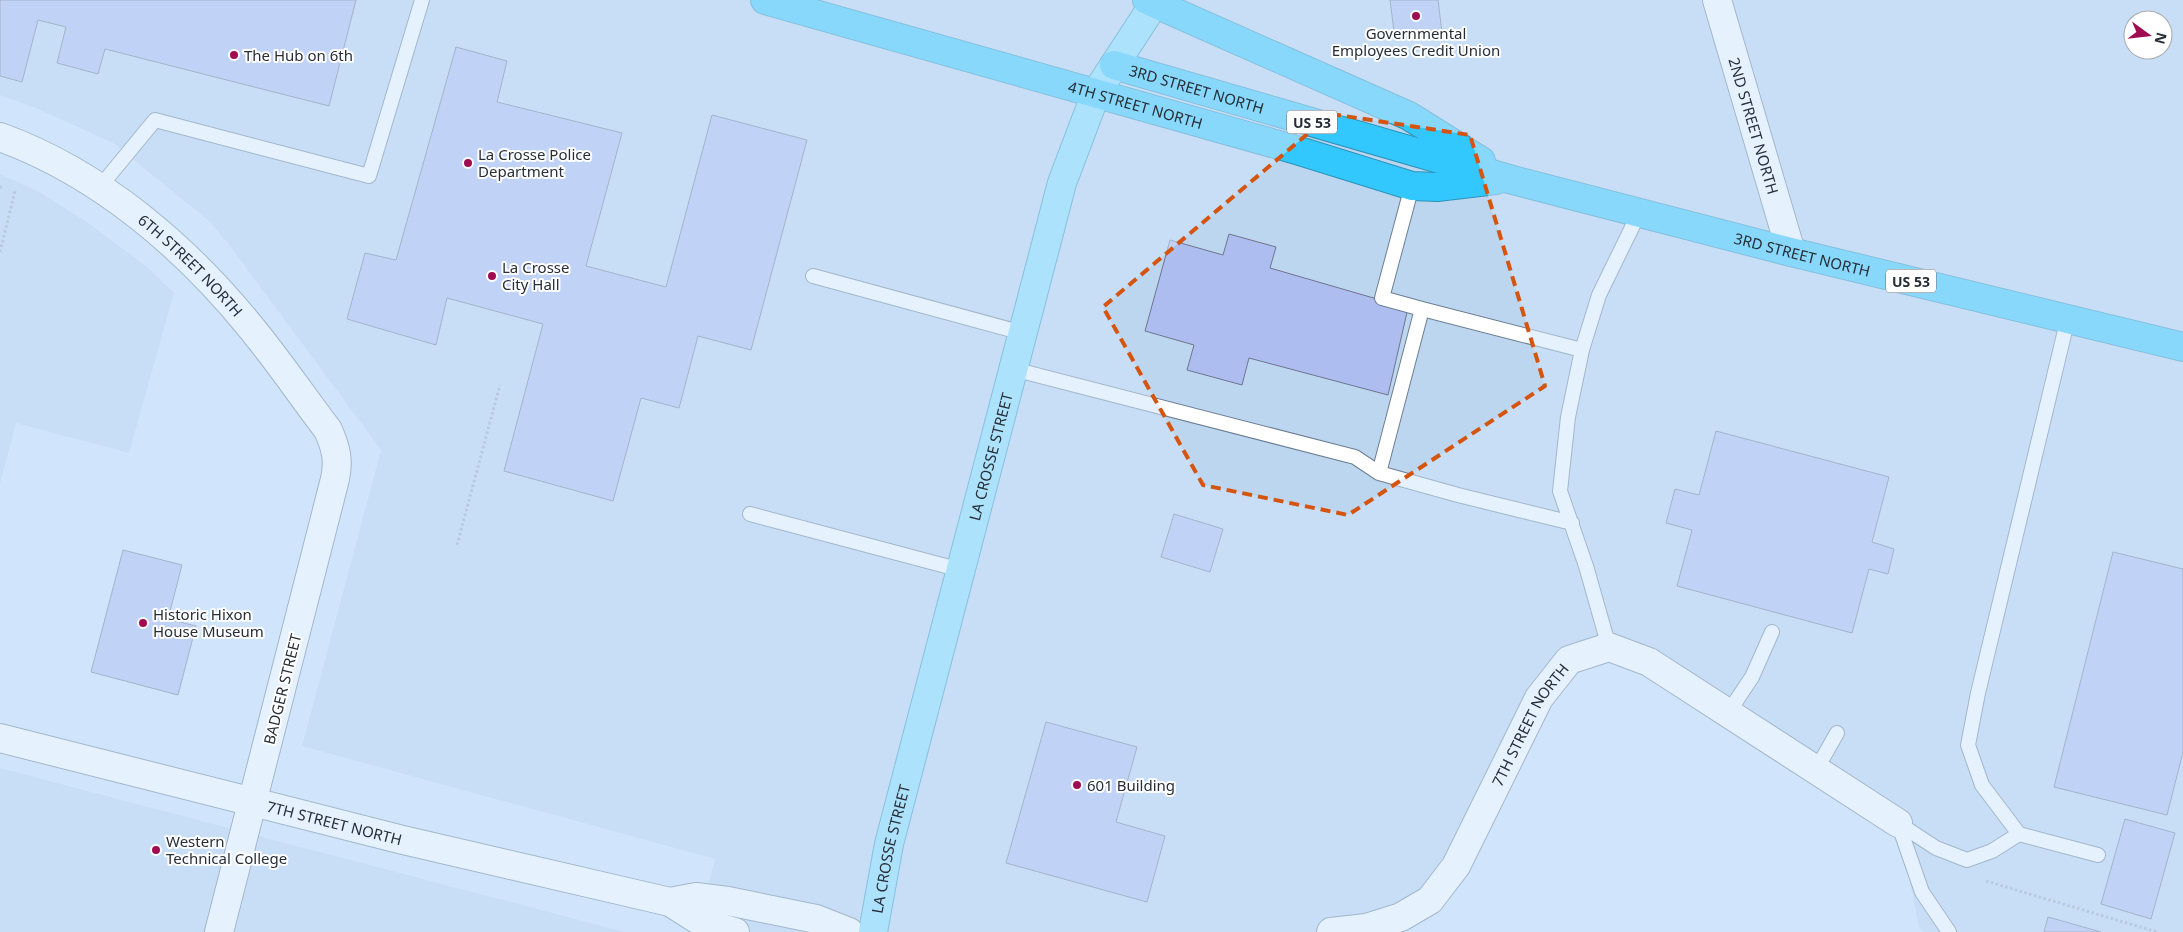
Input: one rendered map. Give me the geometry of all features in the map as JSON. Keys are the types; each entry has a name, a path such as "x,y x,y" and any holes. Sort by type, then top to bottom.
{"highway":[{"name":"4TH STREET NORTH","path":"765,0 1292,149 1412,186 1437,187 1510,178"},
{"name":"3RD STREET NORTH","path":"1153,2 1409,116 1510,178"},
{"name":"3RD STREET NORTH","path":"1114,65 1510,178 1791,252 2183,347"}],"main road":[{"name":"LA CROSSE STREET","path":"873,932 890,844 1062,183 1096,93 1153,2"}],"street":[{"name":"2ND STREET NORTH","path":"1718,0 1791,252"},
{"name":"6TH STREET NORTH","path":"0,137 47,158 98,188 152,226 188,258 253,330 328,430 336,446"},
{"name":"BADGER STREET","path":"219,932 335,480 338,461 336,446"},
{"name":"7TH STREET NORTH","path":"1330,932 1366,928 1401,918 1430,900 1456,866 1539,698 1569,660 1609,647"},
{"path":"1609,647 1649,662 1898,823"},
{"name":"7TH STREET NORTH","path":"0,738 403,840 670,902 700,921 735,932"},
{"name":"7TH STREET NORTH","path":"670,902 696,897 728,901 816,919 848,932"}],"lane":[{"path":"98,188 155,120 369,176 422,0"},
{"path":"1412,186 1382,298 1582,350"},
{"path":"1609,647 1586,566 1560,490 1568,417 1582,350 1599,295 1640,211"},
{"path":"813,276 1023,333"},
{"path":"1379,473 1422,309"},
{"path":"2068,318 1978,693 1968,746 1982,785 2019,834 2098,855"},
{"path":"1013,369 1355,457 1379,473 1572,523"},
{"path":"750,514 961,570"},
{"path":"1728,713 1752,677 1772,632"},
{"path":"1816,770 1837,733"},
{"path":"1898,823 1936,848 1967,860 1992,851 2019,834"},
{"path":"1898,823 1922,892 1949,932"}],"path":[{"path":"0,252 15,191"},
{"path":"457,545 500,385"},
{"path":"1983,880 2158,932"}],"highlighted area":[{"path":"1331,114 1470,135 1545,386 1348,515 1203,485 1103,307"}],"shaded area":[{"path":"0,0 2183,0 2183,932 1923,932 1919,927 1898,823 1649,663 1569,660 1430,900 1330,932 696,932 715,859 302,746 381,450 227,242 209,221 113,143 38,109 0,95"},
{"path":"0,174 39,192 87,222 146,266 174,293 129,453 16,423 0,484"},
{"name":"Western Technical College","path":"0,768 625,932 0,932"}],"building":[{"name":"The Hub on 6th","path":"0,0 356,0 329,106 105,49 98,74 57,63 66,27 38,20 22,82 0,76"},
{"name":"Governmental Employees Credit Union","path":"1390,0 1438,0 1442,33 1395,39"},
{"name":"La Crosse City Hall","path":"456,47 507,61 497,102 622,133 586,266 666,287 712,115 807,140 751,350 698,336 679,408 641,398 613,501 504,471 543,324 447,298 436,345 347,319 365,253 396,260"},
{"path":"1229,234 1276,247 1270,268 1408,308 1388,395 1249,358 1242,385 1187,370 1194,345 1145,331 1170,240 1223,255"},
{"path":"1716,431 1889,477 1872,542 1894,549 1888,574 1869,569 1852,633 1677,586 1692,530 1666,523 1675,489 1699,495"},
{"path":"1174,514 1223,529 1210,572 1161,557"},
{"name":"Historic Hixon House Museum","path":"123,550 182,565 168,619 196,626 178,695 91,672"},
{"path":"2113,552 2183,569 2183,752 2167,815 2054,787"},
{"name":"601 Building","path":"1046,722 1137,747 1116,822 1165,836 1147,902 1006,863"},
{"path":"2125,819 2175,833 2151,919 2101,904"},
{"path":"2048,917 2101,932 2044,932"}],"place":[{"name":"Governmental Employees Credit Union","path":"1416,16"},
{"name":"The Hub on 6th","path":"234,55"},
{"name":"La Crosse Police Department","path":"468,163"},
{"name":"La Crosse City Hall","path":"492,276"},
{"name":"Historic Hixon House Museum","path":"143,623"},
{"name":"601 Building","path":"1077,785"},
{"name":"Western Technical College","path":"156,850"}]}
